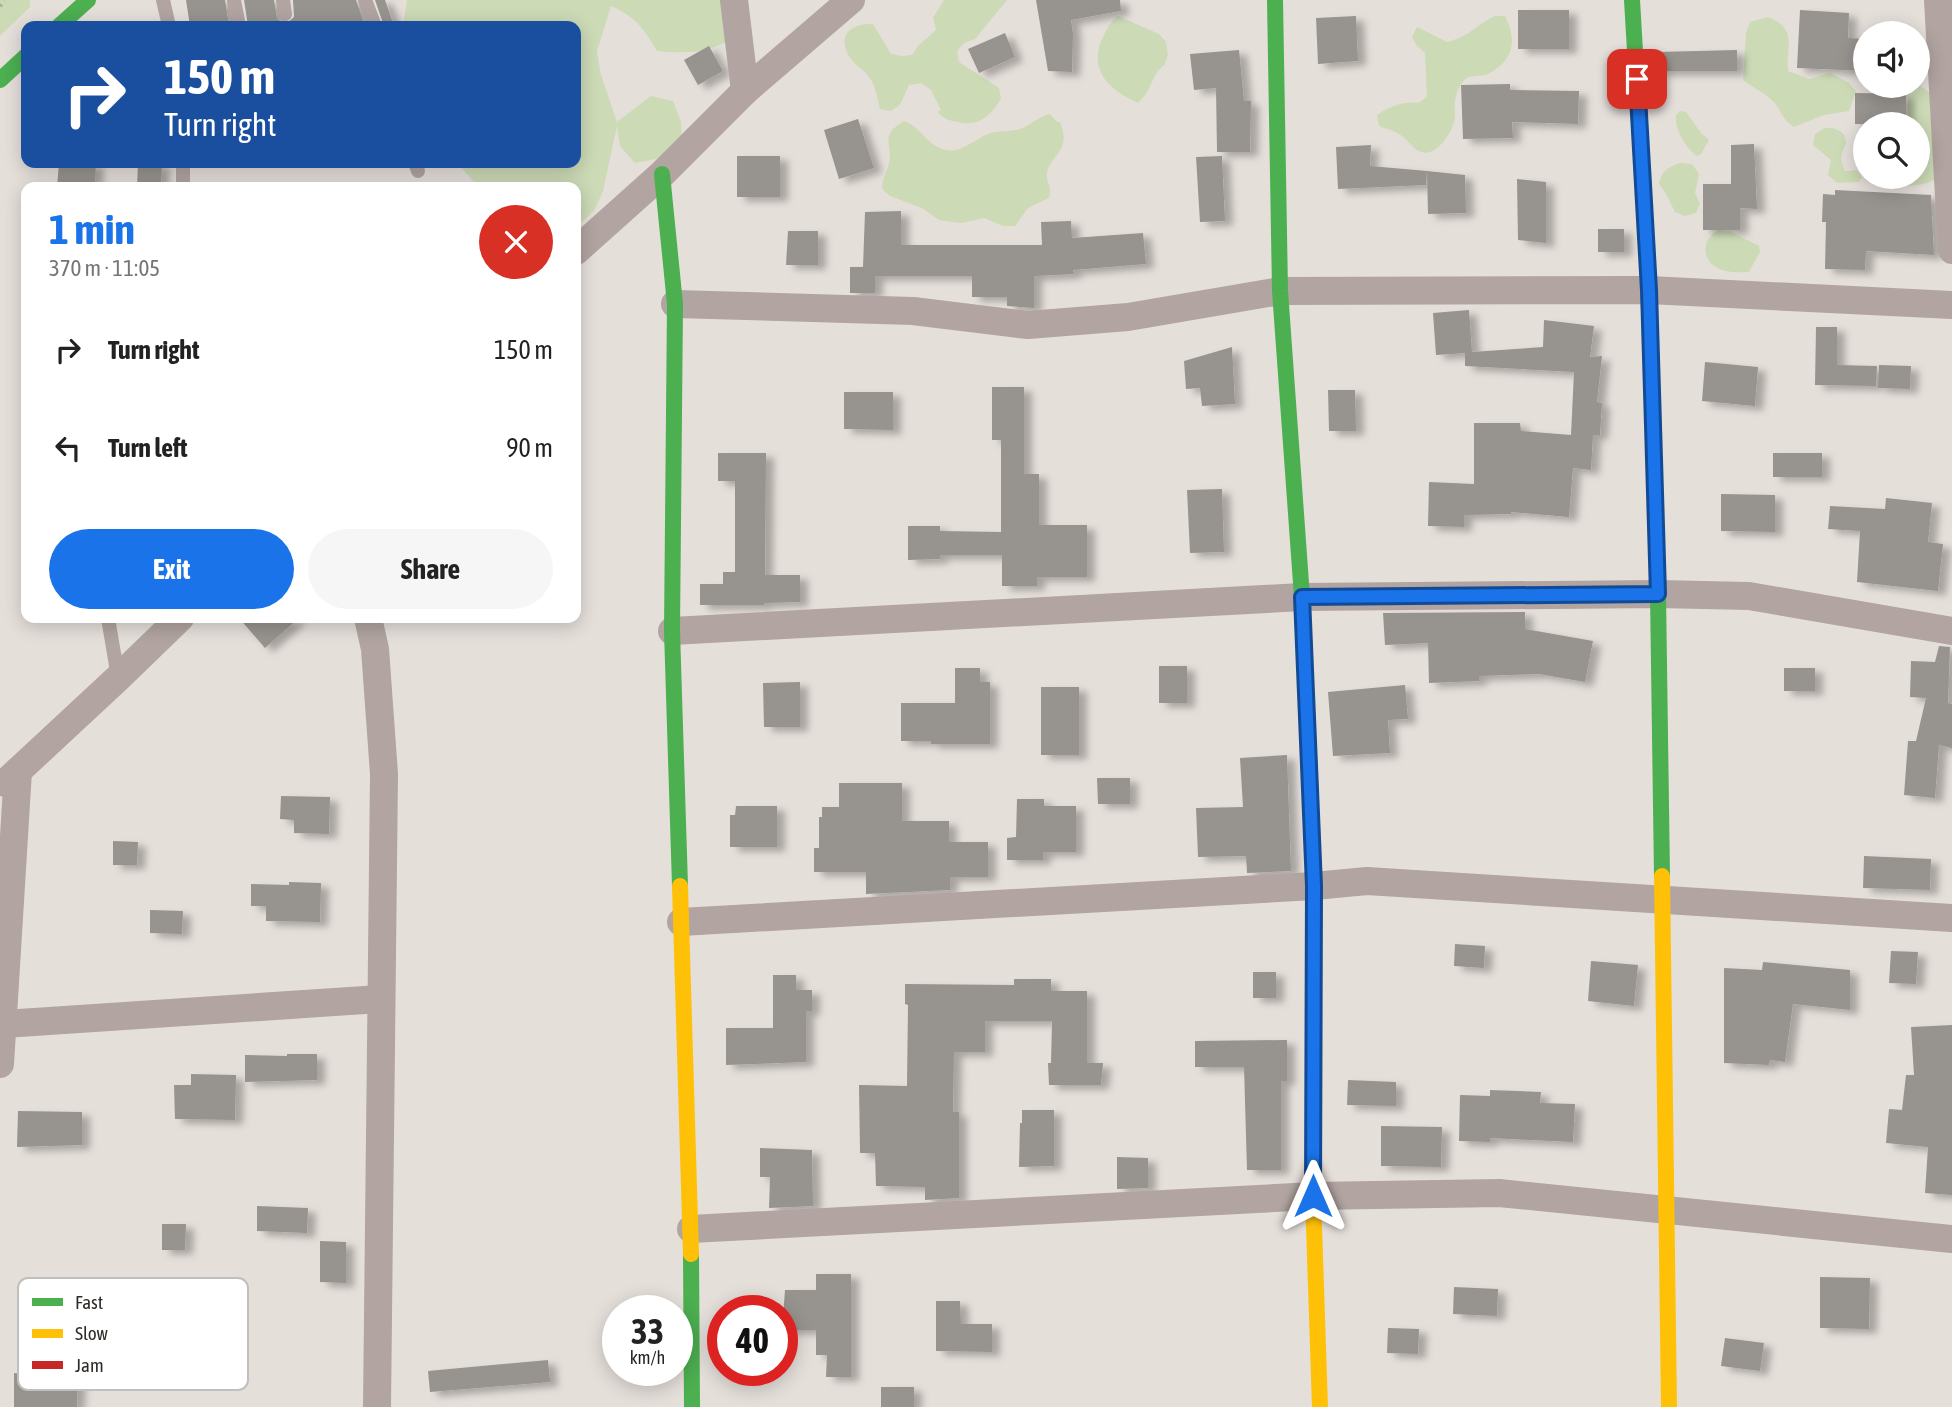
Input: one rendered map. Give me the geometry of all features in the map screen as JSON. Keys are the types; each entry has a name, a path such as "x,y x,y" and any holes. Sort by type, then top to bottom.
{"street":[{"path":"54,0 56,21"},
{"path":"63,21 88,0"},
{"path":"734,0 745,90"},
{"path":"581,247 662,174 745,90 851,0"},
{"path":"1275,0 1280,291 1302,597 1314,886 1313,1196 1320,1407"},
{"path":"1632,0 1649,290 1658,594 1669,1407"},
{"path":"1938,0 1952,250"},
{"path":"0,80 21,61"},
{"path":"662,174 675,304 671,631 691,1229 692,1407"},
{"path":"675,304 913,312 1028,325 1128,317 1280,291 1649,290 1952,305"},
{"path":"671,631 1302,597 1658,594 1749,596 1952,631"},
{"path":"0,1065 4,1024 9,779 175,623"},
{"path":"369,623 374,649 384,774 377,1407"},
{"path":"681,922 1314,886 1367,880 1952,918"},
{"path":"4,1024 380,999"},
{"path":"691,1229 1313,1196 1499,1193 1952,1239"}],"lane":[{"path":"163,0 168,21"},
{"path":"234,0 238,21"},
{"path":"365,0 373,21"},
{"path":"109,623 118,678"}],"path":[{"path":"0,6 4,0"}],"green space":[{"path":"0,0 30,0 30,7 0,36"},
{"path":"407,0 746,0 740,34 710,49 690,52 657,51 638,24 611,6 597,51 601,75 617,122 651,96 673,101 681,122 682,144 656,159 635,163 620,146 617,126 603,191 594,211 581,223 581,182 474,182 462,168 581,168 581,21 404,21"},
{"path":"944,0 1007,0 975,39 964,43 957,51 959,62 999,88 1001,99 983,119 972,123 955,121 938,112 941,110 931,90 921,83 909,85 900,105 891,111 880,109 875,88 867,74 852,61 846,50 845,37 852,28 873,24 891,54 912,55 936,30 933,18"},
{"path":"1118,16 1159,34 1166,42 1168,54 1165,64 1138,103 1119,92 1104,78 1100,70 1098,50 1110,24"},
{"path":"1495,16 1505,16 1509,25 1512,42 1508,57 1488,74 1469,77 1463,81 1455,99 1454,123 1439,147 1430,152 1420,152 1397,133 1379,126 1377,115 1402,104 1418,103 1427,97 1425,53 1412,37 1417,27 1447,42 1461,37"},
{"path":"1768,17 1784,27 1788,40 1788,71 1809,79 1830,73 1849,83 1853,88 1854,98 1849,111 1824,115 1794,127 1786,121 1772,100 1743,80 1746,33 1750,22"},
{"path":"1930,93 1936,179 1930,181 1930,112 1908,112 1908,99 1930,98"},
{"path":"1680,111 1686,112 1709,140 1697,156 1679,132 1676,115"},
{"path":"1050,114 1060,122 1063,141 1048,169 1049,198 1028,208 1015,226 1003,226 984,218 961,223 939,220 922,208 890,196 882,189 890,159 889,137 904,121 910,123 937,147 955,150 988,134 1020,129"},
{"path":"1825,128 1835,129 1844,135 1846,143 1841,156 1845,171 1853,170 1853,182 1837,183 1828,175 1831,160 1813,145 1815,134"},
{"path":"1680,163 1692,164 1699,174 1695,193 1700,203 1696,213 1685,216 1675,212 1659,184 1666,170"},
{"path":"1718,230 1729,231 1759,246 1760,252 1749,272 1718,269 1708,260 1707,241"}],"building":[{"path":"186,0 225,0 228,21 189,21"},
{"path":"244,0 274,0 277,19 281,21 247,21"},
{"path":"293,0 356,0 363,21 289,21 294,17"},
{"path":"375,0 385,0 392,21 382,21"},
{"path":"1036,0 1120,0 1121,11 1071,20 1072,72 1048,71"},
{"path":"1518,10 1569,10 1569,49 1518,49"},
{"path":"1800,10 1849,13 1848,38 1853,38 1853,70 1797,68"},
{"path":"1356,16 1358,61 1318,64 1316,18"},
{"path":"1005,33 1015,57 979,73 968,49"},
{"path":"709,46 723,71 698,85 684,60"},
{"path":"1239,50 1244,101 1251,101 1250,152 1217,152 1216,88 1194,90 1190,54"},
{"path":"1737,50 1737,71 1658,71 1657,52"},
{"path":"1510,84 1510,90 1579,91 1578,124 1512,122 1513,138 1463,139 1461,85"},
{"path":"1855,98 1906,98 1906,112 1855,112"},
{"path":"858,119 874,168 839,179 824,130"},
{"path":"1754,144 1757,209 1740,208 1740,230 1703,230 1703,184 1731,184 1731,145"},
{"path":"1371,145 1370,166 1427,171 1426,185 1338,189 1336,147"},
{"path":"737,156 780,156 780,197 737,197"},
{"path":"1222,156 1225,221 1200,222 1196,157"},
{"path":"59,168 96,168 95,182 57,182"},
{"path":"138,168 162,168 161,182 137,182"},
{"path":"1427,171 1465,175 1466,213 1428,214"},
{"path":"1517,179 1546,182 1546,243 1518,240"},
{"path":"1835,190 1931,195 1934,255 1866,251 1865,270 1825,269 1826,222 1822,222 1823,194 1835,195"},
{"path":"901,211 901,245 1042,245 1041,222 1071,221 1072,238 1143,233 1146,264 1073,270 1074,274 1034,276 1034,308 1007,306 1007,297 972,297 972,276 875,276 875,293 850,293 850,267 863,267 865,212"},
{"path":"1598,229 1624,229 1624,252 1598,252"},
{"path":"788,231 818,231 818,265 786,265"},
{"path":"1469,310 1472,352 1543,347 1544,320 1594,326 1590,357 1602,356 1597,402 1602,403 1600,435 1593,435 1591,470 1573,468 1569,517 1511,512 1464,515 1464,527 1428,526 1429,482 1474,484 1474,423 1520,423 1521,431 1571,435 1574,372 1465,366 1465,353 1436,355 1433,313"},
{"path":"1816,327 1837,327 1837,365 1877,366 1876,386 1815,385"},
{"path":"1232,347 1235,404 1202,406 1200,388 1186,389 1184,361"},
{"path":"1705,362 1758,367 1755,406 1702,401"},
{"path":"1879,365 1911,366 1910,389 1878,388"},
{"path":"992,387 1024,387 1024,474 1039,474 1039,525 1087,525 1087,577 1037,577 1037,586 1002,586 1002,555 940,555 940,559 908,560 908,526 940,526 940,531 1001,532 1001,440 992,440"},
{"path":"1328,390 1355,390 1356,431 1329,431"},
{"path":"844,392 893,392 893,430 844,429"},
{"path":"718,453 766,453 765,575 800,575 800,602 700,605 700,584 723,584 723,572 735,572 735,481 718,481"},
{"path":"1773,453 1822,453 1822,477 1773,477"},
{"path":"1222,489 1224,552 1190,553 1187,490"},
{"path":"1721,494 1775,495 1775,532 1721,531"},
{"path":"1886,498 1932,503 1928,542 1943,544 1938,591 1857,582 1860,531 1828,529 1830,506 1885,509"},
{"path":"1525,612 1525,629 1593,641 1585,682 1539,674 1479,676 1479,681 1429,683 1428,643 1385,645 1383,613"},
{"path":"243,623 293,623 265,648"},
{"path":"1939,646 1950,647 1948,703 1952,704 1952,748 1939,745 1935,798 1904,795 1908,741 1916,741 1926,698 1910,697 1911,661 1935,662"},
{"path":"1159,666 1187,666 1187,703 1159,703"},
{"path":"955,668 980,668 980,682 990,682 990,744 901,741 901,703 955,703"},
{"path":"1784,668 1815,668 1815,691 1784,691"},
{"path":"800,682 800,727 764,727 763,683"},
{"path":"1405,685 1408,719 1388,720 1390,753 1333,756 1328,692"},
{"path":"1041,687 1079,687 1079,755 1041,755"},
{"path":"1287,755 1291,871 1247,873 1246,856 1198,857 1196,808 1243,807 1240,758"},
{"path":"1097,778 1130,778 1130,804 1098,804"},
{"path":"839,783 902,783 902,821 949,821 949,842 988,842 988,877 950,877 950,890 866,894 866,872 814,872 814,848 819,848 819,817 822,817 822,807 839,807"},
{"path":"281,796 330,797 329,834 294,833 294,820 280,819"},
{"path":"1017,799 1044,799 1044,806 1076,806 1076,852 1043,852 1043,860 1007,860 1007,838 1016,837"},
{"path":"736,806 777,806 777,847 730,847 730,815 735,815"},
{"path":"113,841 138,842 137,865 113,865"},
{"path":"1864,856 1931,859 1930,890 1863,888"},
{"path":"289,882 321,883 320,922 266,921 266,906 251,906 251,884 289,885"},
{"path":"150,910 183,911 182,934 150,933"},
{"path":"1455,944 1485,946 1484,968 1454,966"},
{"path":"1891,951 1918,952 1916,984 1889,983"},
{"path":"1591,961 1638,965 1634,1006 1588,1001"},
{"path":"1763,962 1850,970 1850,1010 1793,1004 1785,1062 1770,1060 1769,1065 1724,1063 1724,968 1762,970"},
{"path":"1253,972 1276,972 1276,998 1253,998"},
{"path":"773,975 796,975 796,990 812,990 812,1011 806,1011 806,1062 726,1065 726,1028 773,1028"},
{"path":"1014,979 1051,979 1051,991 1087,991 1087,1063 1103,1063 1101,1085 1049,1085 1052,1021 985,1021 985,1052 954,1052 953,1112 959,1112 959,1198 925,1200 925,1187 876,1186 875,1153 860,1153 859,1085 907,1086 908,1005 905,1004 905,984 1014,985"},
{"path":"1952,1025 1952,1195 1925,1193 1928,1147 1886,1143 1889,1109 1902,1110 1906,1075 1914,1075 1911,1027"},
{"path":"1287,1040 1287,1081 1281,1081 1281,1170 1247,1170 1244,1067 1195,1067 1195,1041"},
{"path":"317,1054 317,1080 245,1082 245,1055"},
{"path":"191,1074 236,1075 235,1120 175,1119 174,1085 191,1085"},
{"path":"1348,1080 1396,1082 1396,1106 1347,1105"},
{"path":"1490,1090 1541,1092 1540,1103 1575,1104 1573,1142 1490,1138 1490,1142 1459,1141 1460,1095 1490,1096"},
{"path":"1022,1110 1054,1110 1054,1166 1019,1167"},
{"path":"18,1111 82,1112 82,1145 17,1147"},
{"path":"1381,1126 1442,1127 1441,1167 1381,1166"},
{"path":"760,1148 812,1150 813,1206 769,1208 770,1177 760,1177"},
{"path":"1117,1157 1148,1158 1148,1188 1117,1189"},
{"path":"257,1206 308,1208 307,1233 257,1231"},
{"path":"162,1224 186,1224 185,1250 162,1250"},
{"path":"320,1241 346,1242 346,1283 320,1282"},
{"path":"816,1274 851,1274 851,1377 826,1377 827,1355 816,1355 816,1330 798,1330 798,1295 785,1295 785,1290 816,1290"},
{"path":"1820,1277 1870,1278 1869,1329 1820,1328"},
{"path":"1454,1287 1498,1289 1497,1316 1453,1314"},
{"path":"936,1301 960,1301 961,1324 992,1324 992,1352 936,1351"},
{"path":"1388,1328 1419,1329 1418,1354 1387,1353"},
{"path":"1725,1338 1764,1343 1760,1371 1721,1366"},
{"path":"548,1360 550,1382 430,1392 428,1371"},
{"path":"14,1373 18,1373 18,1390 78,1390 77,1407 14,1407"},
{"path":"881,1387 914,1387 914,1407 881,1407"}],"traffic: fast":[{"path":"65,21 88,0"},
{"path":"1275,0 1280,291 1302,597 1309,756"},
{"path":"1632,0 1649,290 1658,594 1662,876"},
{"path":"0,80 21,61"},
{"path":"662,174 675,304 672,631 680,886"},
{"path":"691,1254 692,1407"}],"traffic: slow":[{"path":"1662,876 1669,1407"},
{"path":"680,886 691,1254"},
{"path":"1314,996 1313,1196 1320,1407"}],"traffic: jam":[{"path":"1309,756 1314,886 1314,996"}],"route":[{"path":"1313,1196 1314,886 1302,597 1658,594 1649,290 1637,79"}]}
